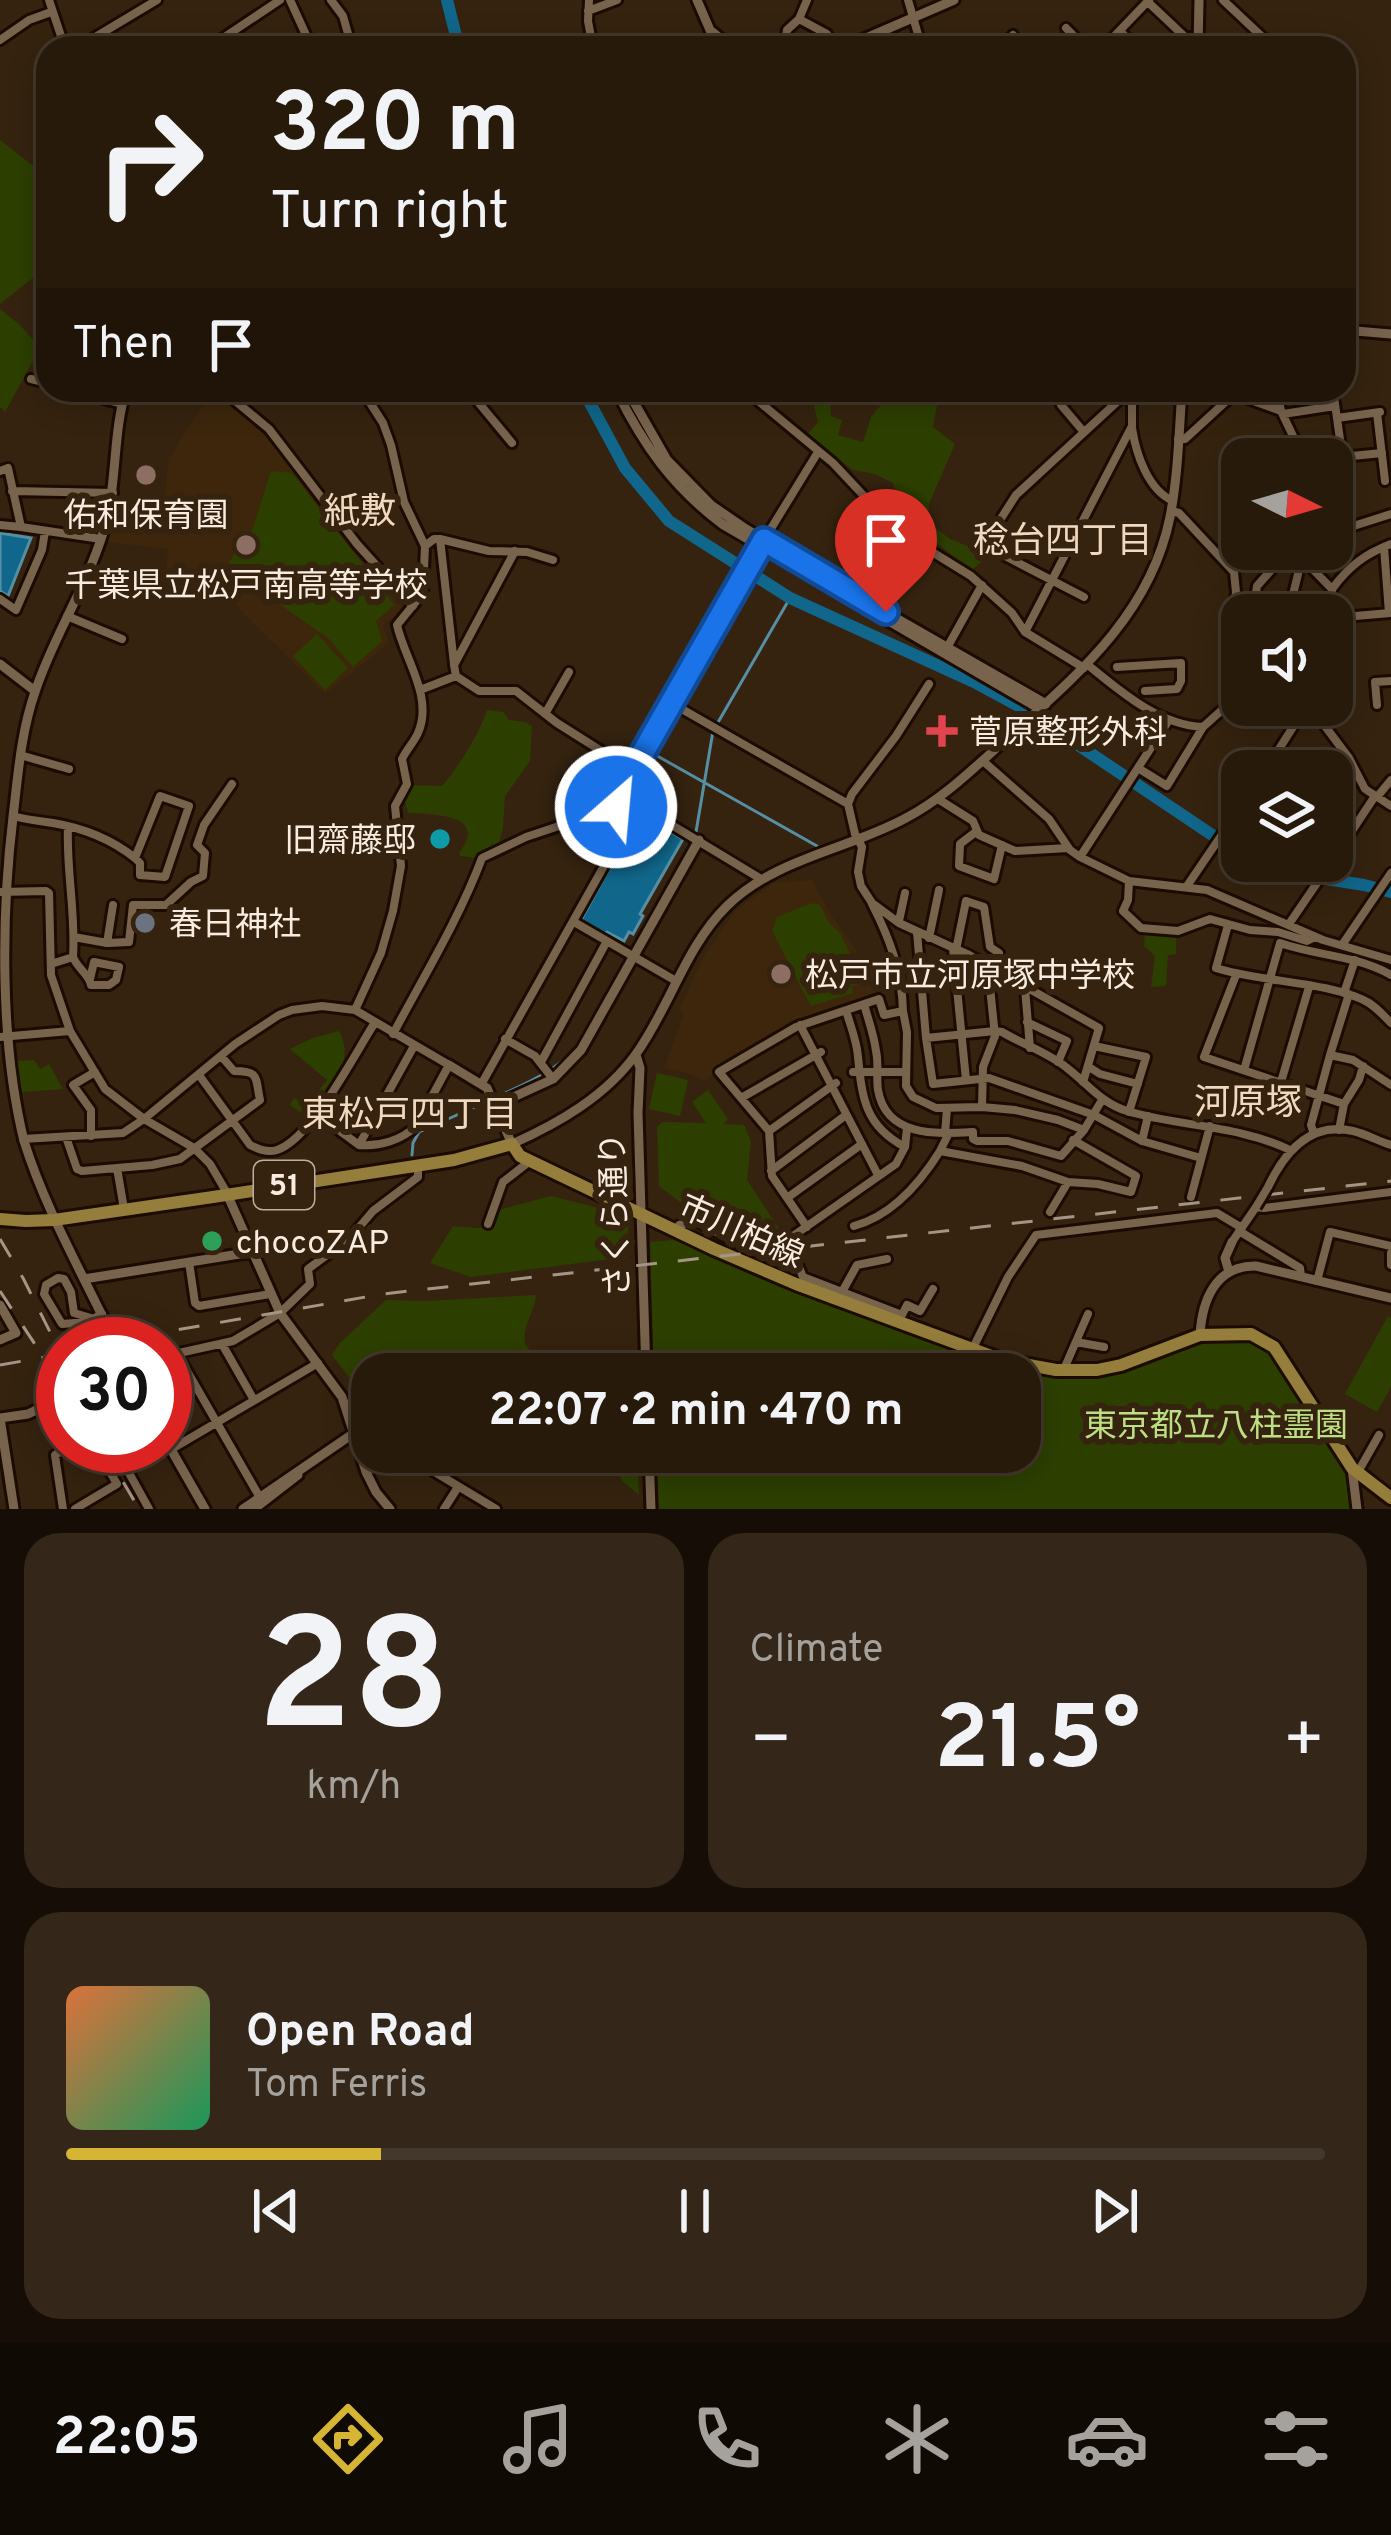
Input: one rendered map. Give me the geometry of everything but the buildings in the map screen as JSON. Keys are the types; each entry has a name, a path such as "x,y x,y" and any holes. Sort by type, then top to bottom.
{"main road":[{"name":"市川柏線","path":"512,1144 520,1156 796,1284 1028,1366 1097,1370 1200,1335 1251,1334 1274,1347 1354,1470 1391,1498"},
{"name":"51","path":"0,1219 55,1220 454,1160 512,1144"}],"street":[{"path":"49,0 61,36"},
{"path":"96,36 157,0"},
{"path":"226,36 280,0"},
{"path":"290,0 306,36"},
{"path":"331,0 343,16 349,36"},
{"path":"589,0 591,36"},
{"path":"588,11 617,0"},
{"path":"697,0 717,36"},
{"path":"786,36 807,0"},
{"path":"908,0 919,36"},
{"path":"872,36 954,0"},
{"path":"1198,36 1199,0"},
{"path":"1223,0 1261,36"},
{"path":"1115,36 1148,1 1184,36"},
{"path":"0,40 29,20 52,12"},
{"path":"799,20 826,36"},
{"path":"1066,28 1074,36"},
{"path":"1120,31 1125,36"},
{"path":"1356,331 1391,334"},
{"path":"32,379 36,380"},
{"path":"74,1312 96,1316 23,1139 2,1037 2,892 20,755 35,691 101,539 112,493 122,404 115,402"},
{"path":"237,402 269,428 357,544 412,606"},
{"path":"355,1010 394,911 401,866 395,806 407,784 402,759 421,727 422,708 397,630 399,620 423,593 425,546 404,502 391,445 369,402"},
{"path":"478,402 512,443"},
{"path":"622,402 656,460 690,500 722,524 1042,708"},
{"path":"633,402 649,433 686,482 761,546 948,646 1042,708"},
{"path":"760,402 844,474 895,529 982,585 1025,632 1133,701 1169,720 1203,728"},
{"path":"764,406 768,402"},
{"path":"1065,402 1061,405 1083,431"},
{"path":"1084,597 984,545 1016,494 1117,402"},
{"path":"1131,402 1135,442 1153,486 1219,555 1234,575 1234,594"},
{"path":"23,1139 123,1133 266,1022 292,1010 322,1006 355,1010 482,1083 512,1144 586,1103 636,1054 703,934 725,908 761,879 904,820 938,799 1086,667 1119,630 1157,563 1172,506 1181,402"},
{"path":"1178,439 1185,439 1225,402"},
{"path":"1254,402 1282,413 1335,406"},
{"path":"1280,402 1293,438"},
{"path":"1334,402 1339,438"},
{"path":"1337,418 1380,412 1384,476"},
{"path":"1025,632 1132,426"},
{"path":"616,807 818,452"},
{"path":"1353,460 1382,453"},
{"path":"0,472 8,468 22,527"},
{"path":"12,491 112,493"},
{"path":"1353,528 1391,514"},
{"path":"0,525 101,539"},
{"path":"856,595 895,529"},
{"path":"0,599 16,610 42,550 45,531"},
{"path":"425,546 440,539 553,560"},
{"path":"440,539 455,670 479,691 516,691 633,771"},
{"path":"1332,594 1352,565 1388,546 1390,613 1353,615"},
{"path":"420,690 455,670 515,551"},
{"path":"1314,570 1332,589"},
{"path":"948,646 982,585"},
{"path":"67,616 122,639"},
{"path":"1117,667 1181,663 1177,689 1145,691"},
{"path":"0,664 35,691"},
{"path":"545,714 569,672"},
{"path":"1377,705 1375,682 1391,681"},
{"path":"928,684 848,804 862,847 861,886 890,939 898,965 908,1032 906,1086 913,1097 936,1108 1015,1110 1084,1130"},
{"path":"673,704 848,804"},
{"path":"1133,776 1167,786 1203,728 1221,711"},
{"path":"1080,857 1169,720"},
{"path":"1324,726 1365,789 1391,806"},
{"path":"20,755 69,769"},
{"path":"983,761 1049,820 1080,857 1129,880 1220,894 1316,937 1391,960"},
{"path":"1353,829 1391,780"},
{"path":"74,938 129,942 133,905 166,905 203,876 205,853 197,845 204,825 232,784"},
{"path":"0,812 107,838 140,862 140,875 165,877 189,806 160,796 136,858"},
{"path":"938,799 969,818 979,836 1015,850 1069,848"},
{"path":"393,1034 441,950 482,858 526,837 616,807 647,810 761,879"},
{"path":"482,1083 636,809"},
{"path":"68,827 73,957 90,979"},
{"path":"976,830 960,844 959,866 994,879 1002,844"},
{"path":"1187,886 1221,836"},
{"path":"494,1101 581,1050 695,838"},
{"path":"1342,945 1391,873"},
{"path":"1129,880 1124,911 1141,928 1178,931 1210,919 1307,941 1316,937"},
{"path":"1289,924 1318,882"},
{"path":"929,938 939,890"},
{"path":"2,892 49,893 51,975 70,1031 105,1088 210,1164 280,1313 342,1397 351,1424"},
{"path":"899,922 904,893"},
{"path":"966,1080 954,949 966,901 984,907 990,947 999,953 990,967 995,1030 983,1067 982,1107"},
{"path":"872,903 917,932 1099,1028 1083,1082"},
{"path":"107,943 110,904 131,909"},
{"path":"573,921 676,981"},
{"path":"1228,925 1216,968 1347,993 1372,1005 1391,1023"},
{"path":"917,932 933,1084 989,1078 1094,1115 1142,1141 1201,1158"},
{"path":"548,1071 608,941"},
{"path":"1244,1070 1280,943 1355,960 1391,976"},
{"path":"51,964 73,957"},
{"path":"1314,1134 1311,1125 1355,960"},
{"path":"1236,975 1204,1057 1344,1104"},
{"path":"1281,1082 1310,987"},
{"path":"1025,988 1030,1048"},
{"path":"807,1227 771,1171 769,1131 719,1072 800,1025 879,999 884,1015 903,1011"},
{"path":"864,1004 886,1112 920,1132 973,1132 977,1141 1008,1141 1060,1156"},
{"path":"846,1010 863,1100 887,1138 904,1147"},
{"path":"1028,1022 1067,1041 1058,1062"},
{"path":"199,1075 250,1145 274,1151 317,1114 374,1024"},
{"path":"800,1025 878,1174"},
{"path":"926,1038 995,1030 1058,1062 1102,1100 1129,1112 1267,1139 1290,1150"},
{"path":"2,1037 70,1031"},
{"path":"505,1039 548,1071"},
{"path":"359,1145 415,1046"},
{"path":"1094,1046 1146,1057 1129,1112"},
{"name":"さくら通り","path":"636,1054 645,1353"},
{"path":"741,1097 818,1054"},
{"path":"1330,1055 1353,1060 1389,1079"},
{"path":"66,1137 77,1169 82,1171 173,1162 260,1100 255,1074 233,1071 221,1056"},
{"path":"317,1114 359,1145 390,1142 416,1126 449,1065"},
{"path":"1088,1066 1138,1084"},
{"path":"1339,1130 1344,1104 1364,1066"},
{"path":"855,1071 904,1072"},
{"path":"92,1136 91,1110 73,1085 95,1072"},
{"path":"769,1131 834,1085"},
{"path":"1054,1176 1060,1156 1084,1130 1102,1100"},
{"path":"854,1226 868,1222 912,1189 940,1151 947,1133 947,1109"},
{"path":"771,1171 847,1114"},
{"path":"1142,1141 1148,1116"},
{"path":"1191,1197 1210,1126"},
{"path":"676,1231 679,1225 696,1221 724,1238 744,1243 784,1239 896,1163 907,1128"},
{"path":"1228,1272 1225,1258 1232,1242 1290,1150 1314,1134 1339,1130 1391,1145"},
{"path":"940,1151 1131,1192 1136,1176 1073,1140"},
{"path":"787,1198 862,1144"},
{"path":"488,1224 503,1182 531,1160"},
{"path":"259,1496 178,1355 233,1341 280,1313 310,1284 308,1269 418,1177 418,1165"},
{"path":"117,1168 124,1209"},
{"path":"1050,1212 1068,1182"},
{"path":"1256,1207 1391,1192"},
{"path":"972,1348 1036,1235 1217,1214 1300,1268 1301,1277"},
{"path":"1318,1281 1330,1232 1391,1250 1391,1265"},
{"path":"84,1279 327,1241 336,1249"},
{"path":"842,1292 857,1265 887,1259"},
{"path":"796,1260 803,1277 902,1319 907,1305 920,1311 933,1288"},
{"path":"189,1262 199,1306 270,1294"},
{"path":"1200,1335 1210,1289 1228,1272 1250,1265 1391,1300"},
{"path":"1228,1272 1257,1271 1391,1300"},
{"path":"56,1317 44,1294 46,1285 58,1277 71,1292 73,1317"},
{"path":"0,1305 16,1333 0,1340"},
{"path":"1064,1371 1088,1314"},
{"path":"1076,1342 1104,1347"},
{"path":"222,1344 254,1401"},
{"path":"192,1434 318,1363"},
{"path":"14,1509 0,1418 36,1411"},
{"path":"254,1509 351,1435"},
{"path":"1357,1509 1354,1470 1379,1435"},
{"path":"243,1509 316,1460"},
{"path":"59,1473 64,1509"},
{"path":"75,1509 117,1484 110,1473"},
{"path":"129,1473 149,1509"},
{"path":"184,1473 205,1509"},
{"path":"367,1473 385,1507"},
{"path":"436,1473 496,1509"},
{"path":"649,1473 650,1509"},
{"path":"444,1509 458,1487"}],"shaded area":[{"name":"千葉県立松戸南高等学校","path":"205,402 234,402 259,421 406,607 383,625 389,643 325,694 221,591 165,582 168,549 107,542 118,508 163,510 169,459"},
{"name":"松戸市立河原塚中学校","path":"812,880 857,951 877,994 798,1020 704,1081 664,1068 684,1014 679,1009 705,954 736,910 774,883"}],"green space":[{"path":"0,140 36,168 36,276 0,304"},
{"path":"0,309 36,343 36,355 5,412 0,407"},
{"path":"813,402 830,402 831,416 842,420 838,435 863,442 871,417 883,402 938,402 933,427 955,444 929,504 928,522 972,548 981,562 972,570 935,542 915,509 898,520 899,500 893,483 853,470 807,435 818,422"},
{"path":"271,471 292,473 394,605 376,621 382,641 353,667 328,638 249,583 229,562 253,528"},
{"path":"317,634 348,668 325,690 293,656"},
{"path":"487,710 532,726 530,761 505,796 499,843 477,858 460,856 467,840 463,823 408,813 404,796 409,785 442,786 468,750"},
{"path":"812,903 820,905 840,933 864,982 851,986 853,993 811,1006 772,931 777,917"},
{"path":"1145,932 1176,936 1176,954 1168,955 1166,986 1151,987 1155,956 1144,946"},
{"path":"339,1031 344,1043 342,1066 310,1119 290,1105 294,1098 305,1103 327,1080 290,1049"},
{"path":"34,1060 40,1069 49,1064 63,1089 22,1092 17,1061"},
{"path":"657,1073 688,1080 680,1116 649,1109"},
{"path":"708,1090 728,1119 723,1124 744,1125 751,1141 747,1180 783,1235 728,1238 659,1186 657,1127 662,1122 706,1123 692,1102"},
{"path":"551,1196 629,1216 626,1257 471,1277 430,1263 453,1226 491,1229 499,1210"},
{"name":"東京都立八柱霊園","path":"674,1240 974,1353 653,1353 650,1242"},
{"path":"536,1295 525,1330 525,1344 532,1353 351,1353 351,1380 332,1355 340,1343 386,1300"},
{"path":"1388,1316 1391,1387 1377,1412 1345,1394"},
{"name":"東京都立八柱霊園","path":"1245,1338 1260,1343 1277,1359 1348,1470 1354,1509 659,1509 658,1473 1041,1473 1041,1374 1091,1377 1199,1341"},
{"path":"619,1473 638,1473 639,1495"}],"water":[{"path":"0,533 31,538 8,596 0,591"},
{"path":"645,817 683,839 633,934 629,932 624,941 582,918 623,843"}],"waterway":[{"path":"447,0 456,36"},
{"path":"589,402 625,468 669,521 790,598 1026,710 1221,841"},
{"path":"497,1097 548,1071 575,1049 691,843 713,731 790,598"},
{"path":"652,753 817,846"},
{"path":"1345,882 1391,892"},
{"path":"412,1155 419,1132 488,1101"}],"railway":[{"path":"192,1327 383,1294 1391,1181"},
{"path":"0,1239 42,1317"},
{"path":"0,1291 36,1346"},
{"path":"0,1365 36,1359"},
{"path":"118,1473 139,1509"}],"place":[{"name":"佑和保育園","path":"146,475"},
{"name":"千葉県立松戸南高等学校","path":"246,545"},
{"name":"菅原整形外科","path":"942,731"},
{"name":"旧齋藤邸","path":"440,839"},
{"name":"春日神社","path":"145,923"},
{"name":"松戸市立河原塚中学校","path":"781,974"},
{"name":"chocoZAP","path":"212,1241"}],"district":[{"name":"紙敷","path":"360,510"},
{"name":"稔台四丁目","path":"1063,539"},
{"name":"河原塚","path":"1248,1101"},
{"name":"東松戸四丁目","path":"410,1113"}],"route":[{"path":"616,807 764,540 886,612"}]}
